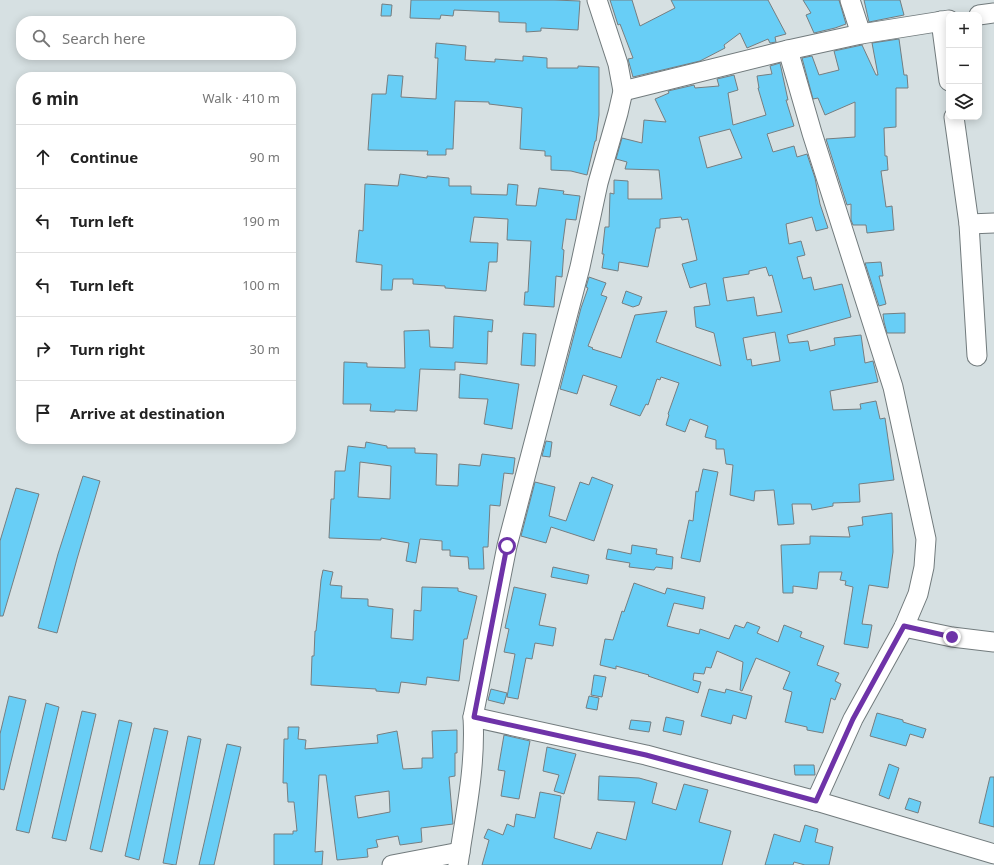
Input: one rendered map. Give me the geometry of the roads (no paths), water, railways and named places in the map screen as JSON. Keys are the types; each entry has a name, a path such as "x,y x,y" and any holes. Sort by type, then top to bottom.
{"street":[{"path":"392,865 459,859 474,763 474,717 507,546 580,267 598,183 623,91 618,64 597,0"},
{"path":"850,0 861,34"},
{"path":"982,15 994,13"},
{"path":"623,91 788,50 861,34 945,21 947,48"},
{"path":"788,50 812,133 893,387 926,539 924,567 918,594 904,626 853,719 816,801"},
{"path":"954,120 969,224 977,356"},
{"path":"969,224 994,223"},
{"path":"904,626 952,637 994,642"},
{"path":"474,717 646,755 816,801 994,854"}]}
